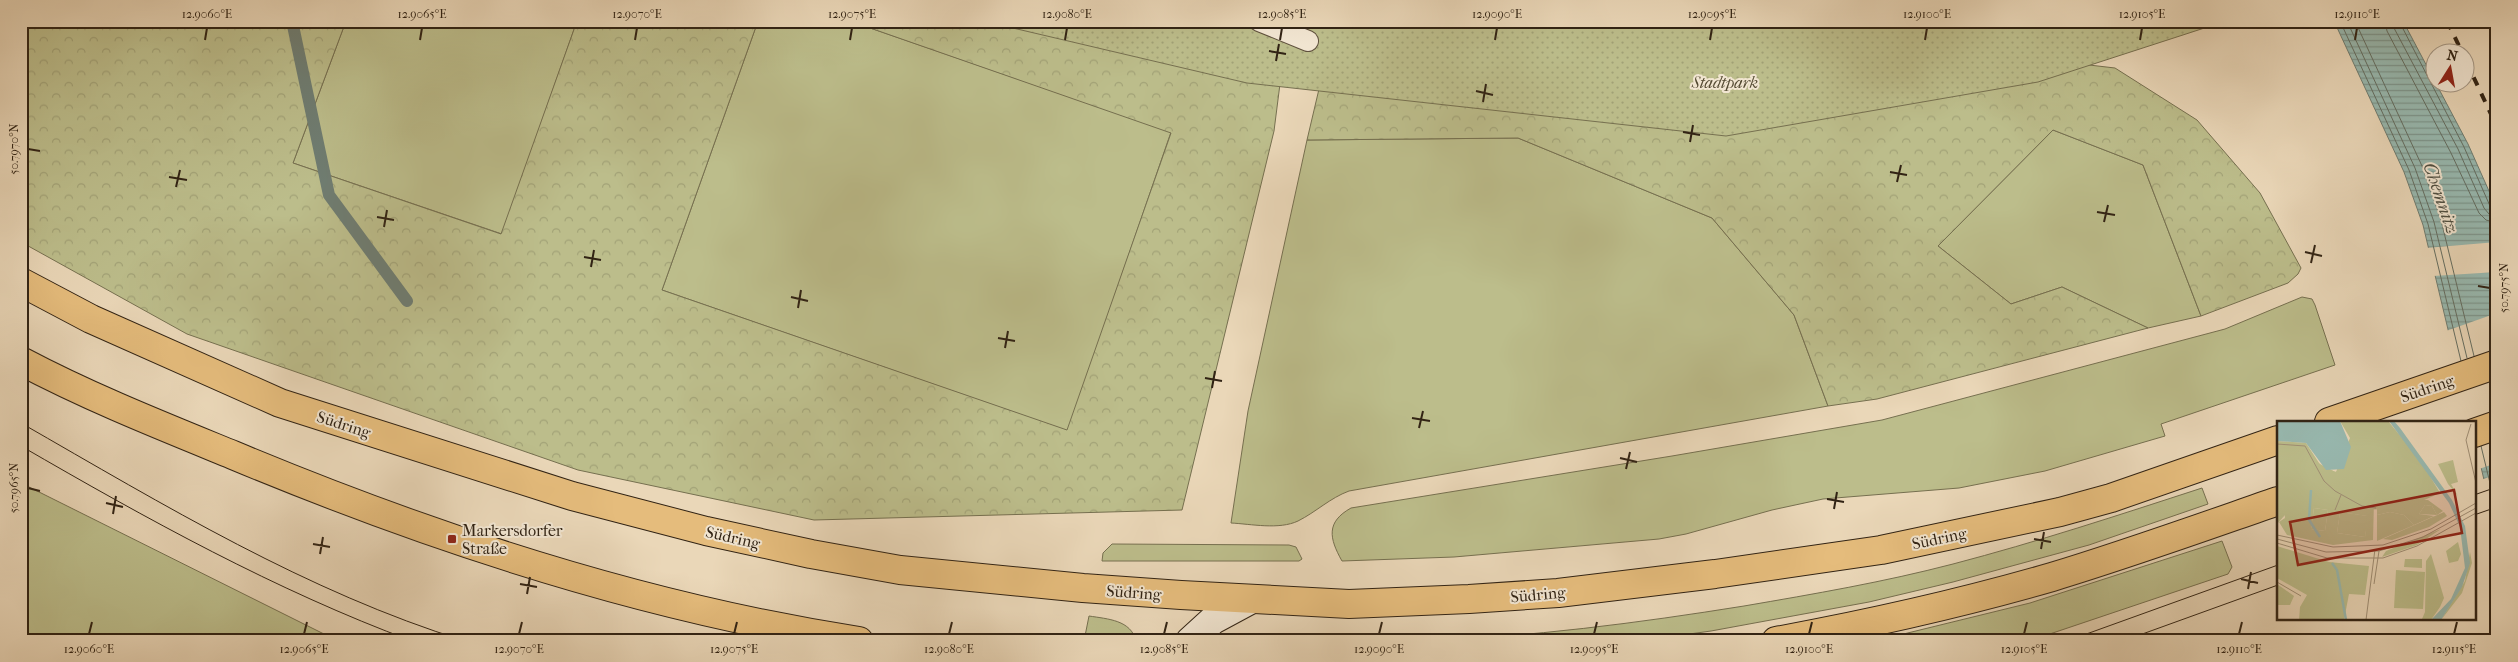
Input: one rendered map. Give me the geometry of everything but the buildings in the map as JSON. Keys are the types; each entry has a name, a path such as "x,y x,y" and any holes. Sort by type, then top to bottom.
{"main road":[{"name":"Südring","path":"21,282 90,319 280,403 572,496 706,531 810,554 900,570 1181,595 1349,604 1469,600 1558,593 1715,574 1881,550 2060,512 2111,498 2277,440"},
{"path":"21,361 153,422 258,466 452,539 683,606 802,632 859,641"},
{"name":"Südring","path":"2332,421 2497,364"},
{"path":"2476,432 2497,425"},
{"path":"1776,641 1932,609 2051,577 2277,501"},
{"path":"1181,595 1199,607 1220,631"},
{"path":"1190,641 1220,631 1252,599"}],"lane":[{"path":"1259,21 1308,41"}],"green space":[{"path":"21,21 346,21 293,163 501,234 577,21 758,21 662,290 1067,430 1171,133 850,21 1288,21 1274,131 1182,510 814,520 578,470 187,334 21,242"},
{"path":"346,21 577,21 502,234 293,163"},
{"path":"758,21 850,21 1171,132 1068,431 662,290"},
{"name":"Stadtpark","path":"983,21 2226,21 2038,82 1726,136 1247,83"},
{"path":"1335,21 2072,63 2115,68 2197,120 2260,193 2301,268 2298,274 2288,283 2201,316 2143,165 2053,130 1938,246 2011,304 2062,287 2148,328 1877,399 1828,406 1794,315 1712,218 1518,138 1307,140"},
{"path":"2053,130 2143,165 2201,316 2148,328 2062,287 2011,304 1938,246"},
{"path":"1518,138 1712,218 1794,315 1828,406 1349,491 1290,524 1265,526 1231,523 1248,411 1307,140"},
{"path":"2302,297 2312,299 2315,305 2335,365 2161,424 2165,436 2045,471 1959,488 1823,499 1772,510 1686,534 1659,539 1454,557 1342,561 1334,545 1332,531 1334,525 1343,513 1351,508 1882,420 2225,329"},
{"path":"21,483 338,641 21,641"},
{"path":"2202,488 2208,504 2089,545 1953,582 1869,602 1711,631 1639,641 1422,641 1543,633 1664,618 1849,587 1984,556"},
{"path":"2222,541 2232,567 2228,574 2029,641 1875,641 2030,603"},
{"path":"1112,544 1289,545 1296,547 1302,559 1299,561 1102,561 1103,553"},
{"path":"1089,616 1111,620 1124,625 1133,634 1136,641 1084,641"}],"water":[{"name":"Chemnitz","path":"2334,21 2403,21 2426,65 2426,92 2441,92 2468,144 2497,209 2497,534 2476,446 2476,421 2470,421 2423,225 2404,172"}],"pier":[{"path":"2497,242 2497,272 2433,276 2426,248"},
{"path":"2497,313 2497,463 2479,469 2476,457 2476,421 2468,421 2446,331"},
{"path":"2497,474 2497,533 2494,534 2481,480"}],"waterway":[{"path":"292,21 329,195 407,301"}],"tram line":[{"path":"21,423 128,485 293,572 349,598 406,621 465,641"},
{"path":"21,446 212,552 311,599 412,641"},
{"path":"2476,494 2497,487"},
{"path":"2476,514 2497,507"},
{"path":"2067,641 2277,565"},
{"path":"2123,641 2277,585"}],"railway":[{"path":"2447,21 2457,42"},
{"path":"2476,82 2497,127"}],"place":[{"name":"Markersdorfer Straße","path":"452,539"}]}
